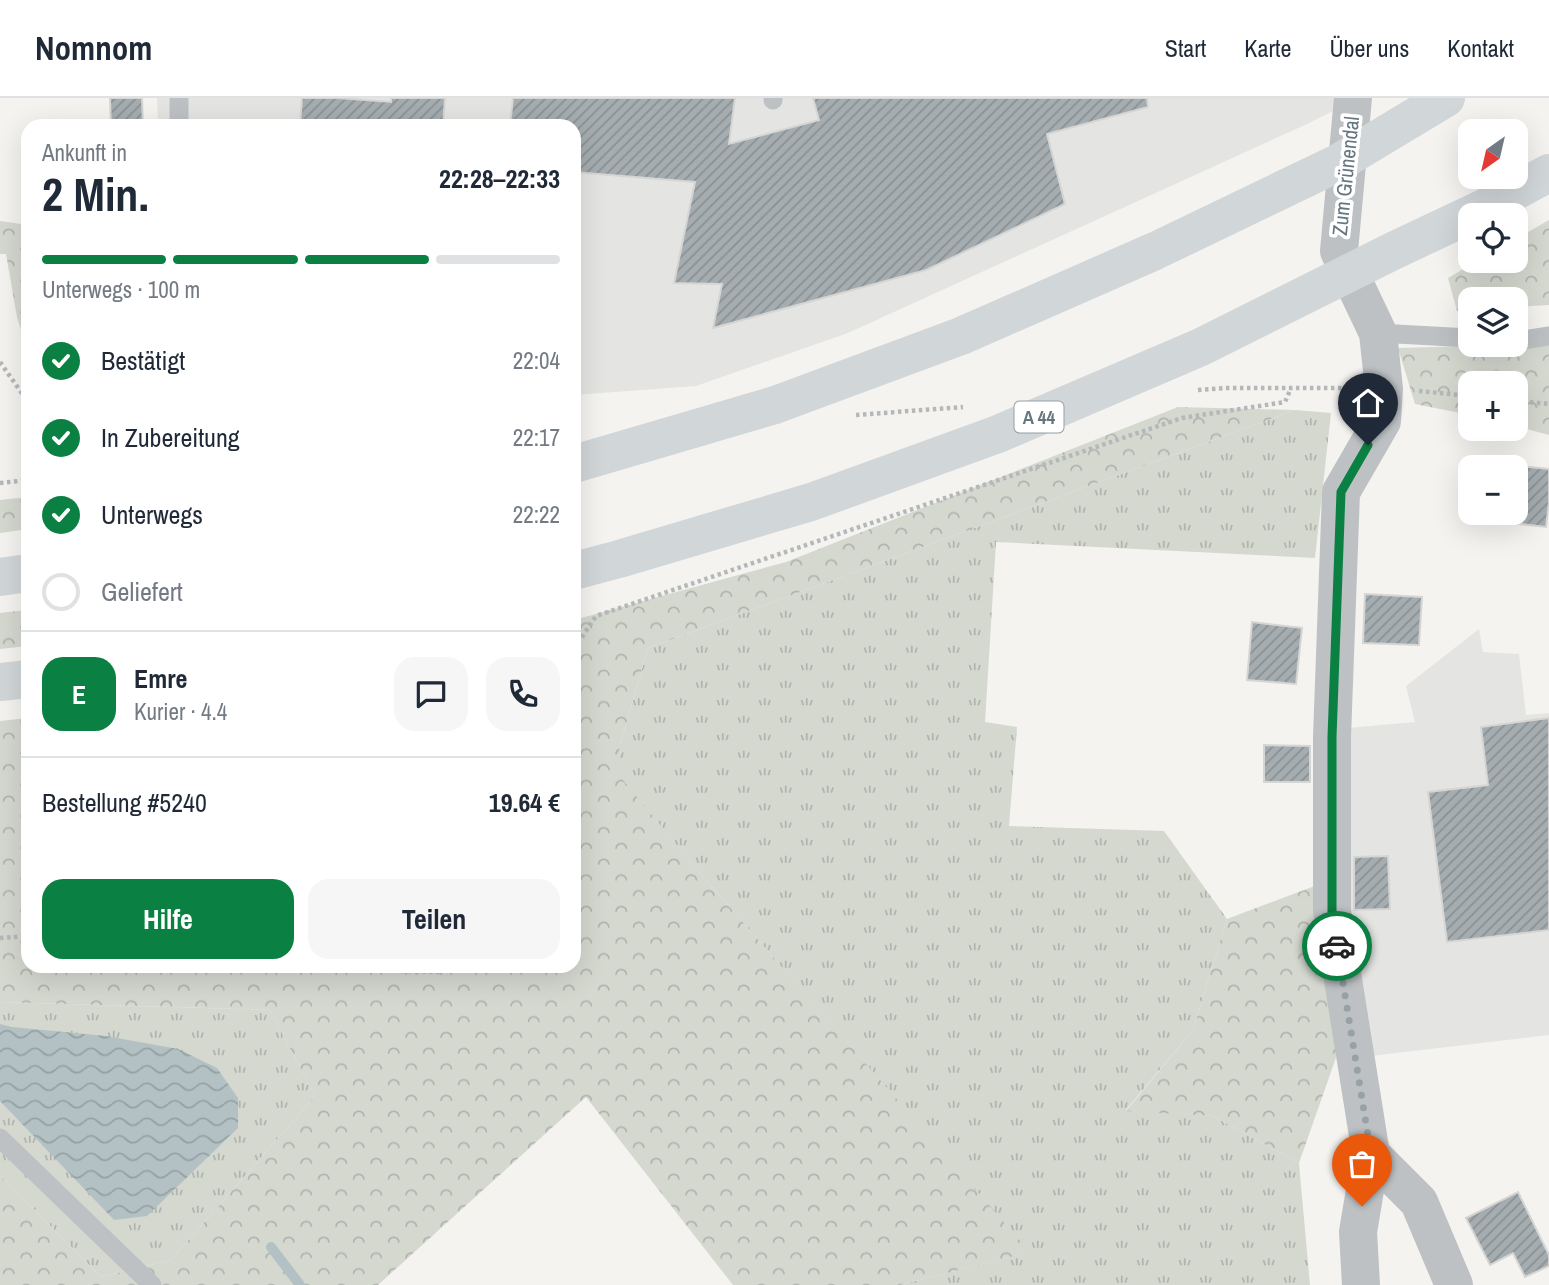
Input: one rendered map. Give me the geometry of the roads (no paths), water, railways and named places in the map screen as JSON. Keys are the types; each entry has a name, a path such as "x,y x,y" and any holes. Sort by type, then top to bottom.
{"highway":[{"path":"581,462 775,405 961,336 1155,251 1338,163 1436,104"},
{"name":"A 44","path":"581,569 811,502 998,434 1201,347 1482,209 1549,173"},
{"path":"0,577 21,574"},
{"path":"0,682 21,680"}],"street":[{"name":"Zum Grünendal","path":"1353,98 1339,251 1378,333 1384,389 1382,421 1341,492 1332,737 1332,911 1371,1154 1358,1232 1362,1285"},
{"path":"1371,1154 1419,1202 1454,1285"}],"lane":[{"path":"179,98 179,119"},
{"path":"1378,333 1458,337"},
{"path":"1528,339 1549,336"},
{"path":"0,1138 152,1285"}],"water":[{"path":"0,1024 106,1036 178,1049 217,1068 238,1098 238,1128 147,1216 114,1220 0,1101"}],"waterway":[{"path":"271,1247 300,1285"}]}
